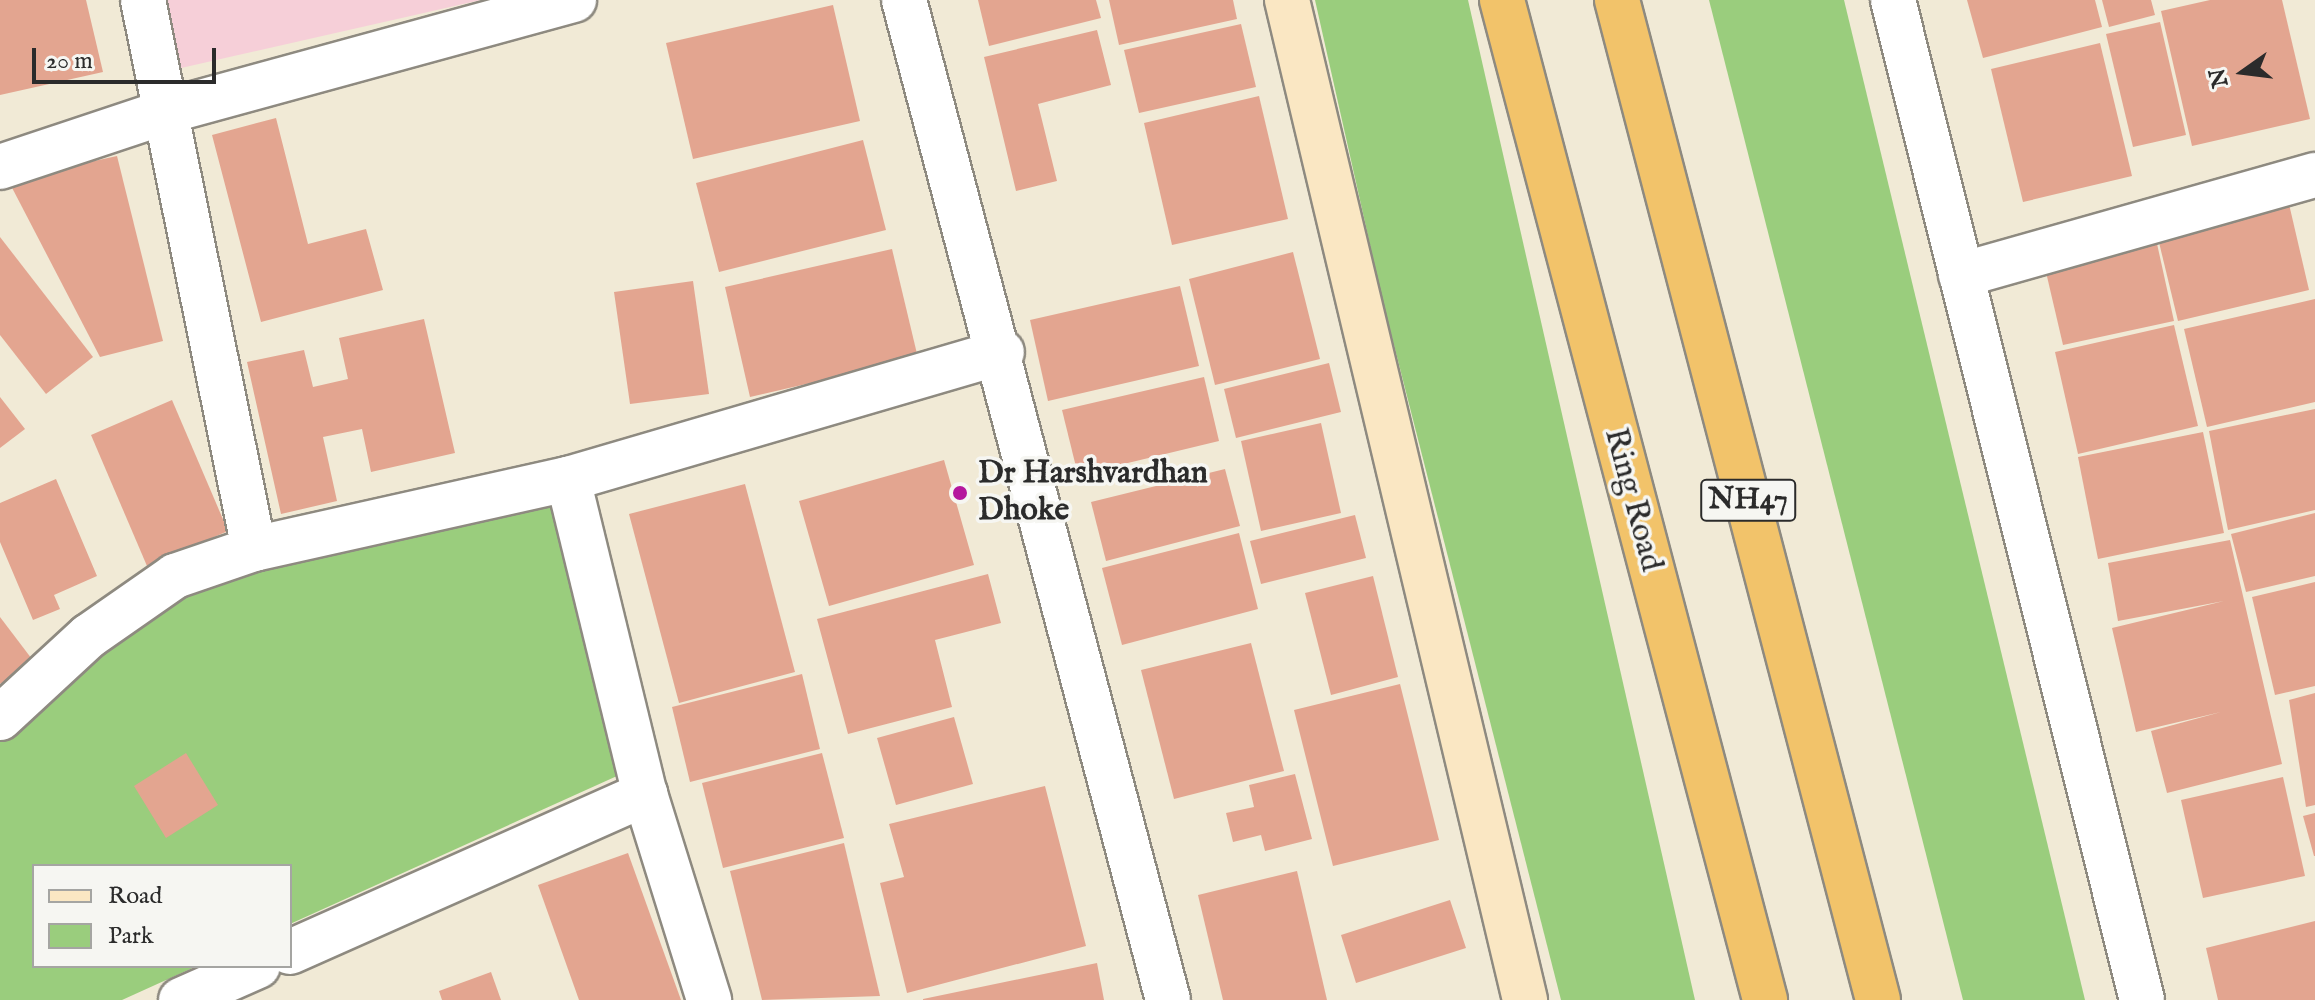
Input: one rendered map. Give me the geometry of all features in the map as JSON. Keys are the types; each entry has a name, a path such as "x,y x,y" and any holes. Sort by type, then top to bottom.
{"highway":[{"name":"Ring Road","path":"1502,0 1765,1000"},
{"name":"NH47","path":"1617,0 1878,1000"}],"street":[{"path":"143,0 168,111 254,549"},
{"path":"0,167 168,111 574,0"},
{"path":"904,0 1002,352 1168,1000"},
{"path":"1287,0 1525,1000"},
{"path":"1893,0 2142,1000"},
{"path":"1961,275 2315,175"},
{"path":"0,718 89,636 175,576 254,549 568,479 1002,352"},
{"path":"568,479 645,794 709,1000"},
{"path":"292,951 645,794"},
{"path":"181,1000 253,968"}],"shaded area":[{"path":"165,0 481,0 181,68"}],"green space":[{"path":"1315,0 1468,0 1695,1000 1561,1000 1382,298"},
{"path":"1709,0 1844,0 2085,1000 1963,1000"},
{"path":"550,496 617,776 292,923 292,864 32,864 32,968 193,968 122,1000 0,1000 0,722 233,563"}],"building":[{"path":"0,0 86,0 103,72 0,95"},
{"path":"978,0 1096,0 1101,18 989,46"},
{"path":"1109,0 1233,0 1237,19 1119,45"},
{"path":"1967,0 2095,0 2102,27 1983,58"},
{"path":"2102,0 2151,0 2155,15 2109,27"},
{"path":"2210,0 2282,0 2310,119 2192,146 2161,11"},
{"path":"833,5 860,121 693,159 666,43"},
{"path":"2160,22 2186,135 2133,147 2106,34"},
{"path":"1241,24 1256,87 1139,113 1124,50"},
{"path":"1097,30 1111,85 1038,104 1057,181 1016,191 984,57"},
{"path":"2100,43 2132,176 2023,202 1991,69"},
{"path":"1259,96 1288,219 1172,245 1144,123"},
{"path":"276,118 308,244 366,229 383,290 261,322 212,135"},
{"path":"863,140 886,230 719,272 696,183"},
{"path":"117,156 163,341 100,357 8,180"},
{"path":"2289,204 2309,290 2178,321 2157,234"},
{"path":"2154,230 2174,321 2063,345 2042,255"},
{"path":"0,237 93,357 46,394 0,335"},
{"path":"892,249 918,358 750,397 725,287"},
{"path":"1293,252 1320,359 1215,385 1189,279"},
{"path":"693,281 709,394 630,404 614,292"},
{"path":"1180,286 1199,366 1048,401 1030,320"},
{"path":"2315,299 2315,402 2207,427 2184,329"},
{"path":"424,319 455,453 371,472 362,429 323,437 337,501 281,514 247,362 304,350 313,387 348,379 339,338"},
{"path":"2174,325 2198,426 2078,454 2055,352"},
{"path":"1329,363 1341,412 1236,438 1224,389"},
{"path":"1204,377 1219,441 1078,475 1062,410"},
{"path":"0,397 25,429 0,448"},
{"path":"172,400 228,531 147,566 91,435"},
{"path":"2315,409 2315,510 2228,530 2209,431"},
{"path":"1321,423 1341,513 1261,531 1241,441"},
{"path":"2203,432 2224,533 2098,559 2078,457"},
{"path":"944,460 974,565 829,606 799,501"},
{"path":"1225,469 1240,526 1106,561 1091,502"},
{"path":"56,479 97,576 54,595 60,609 33,620 0,542 0,503"},
{"path":"745,484 795,672 679,703 629,514"},
{"path":"2315,513 2315,576 2246,592 2231,534"},
{"path":"1355,515 1366,558 1261,584 1250,541"},
{"path":"1239,533 1258,609 1122,645 1102,568"},
{"path":"2230,540 2282,764 2167,793 2151,731 2221,712 2136,732 2112,628 2224,601 2118,621 2108,563"},
{"path":"988,574 1001,623 935,640 952,707 848,734 817,619"},
{"path":"1373,576 1398,677 1331,695 1305,593"},
{"path":"2315,582 2315,686 2275,695 2252,597"},
{"path":"0,617 41,671 9,695 0,683"},
{"path":"1251,643 1284,771 1174,799 1141,670"},
{"path":"802,674 820,749 690,782 672,707"},
{"path":"1400,684 1439,840 1333,866 1294,710"},
{"path":"2315,693 2315,805 2306,807 2289,700"},
{"path":"954,717 973,784 896,805 877,738"},
{"path":"186,753 218,805 166,838 134,786"},
{"path":"822,753 844,838 723,868 702,783"},
{"path":"1295,774 1312,839 1265,851 1261,835 1233,842 1226,813 1254,807 1249,785"},
{"path":"2283,777 2305,876 2203,898 2181,800"},
{"path":"1045,786 1086,946 907,993 880,883 904,877 889,824"},
{"path":"2315,813 2315,856 2314,856 2303,816"},
{"path":"844,843 880,996 762,1000 730,871"},
{"path":"628,853 681,1000 579,1000 538,885"},
{"path":"1297,871 1327,1000 1223,1000 1198,895"},
{"path":"1450,900 1466,948 1356,983 1341,935"},
{"path":"2315,921 2315,1000 2218,1000 2206,948"},
{"path":"1097,963 1104,1000 923,1000 923,999"},
{"path":"491,972 501,1000 442,1000 439,991"}],"place":[{"name":"Dr Harshvardhan Dhoke","path":"960,493"}]}
